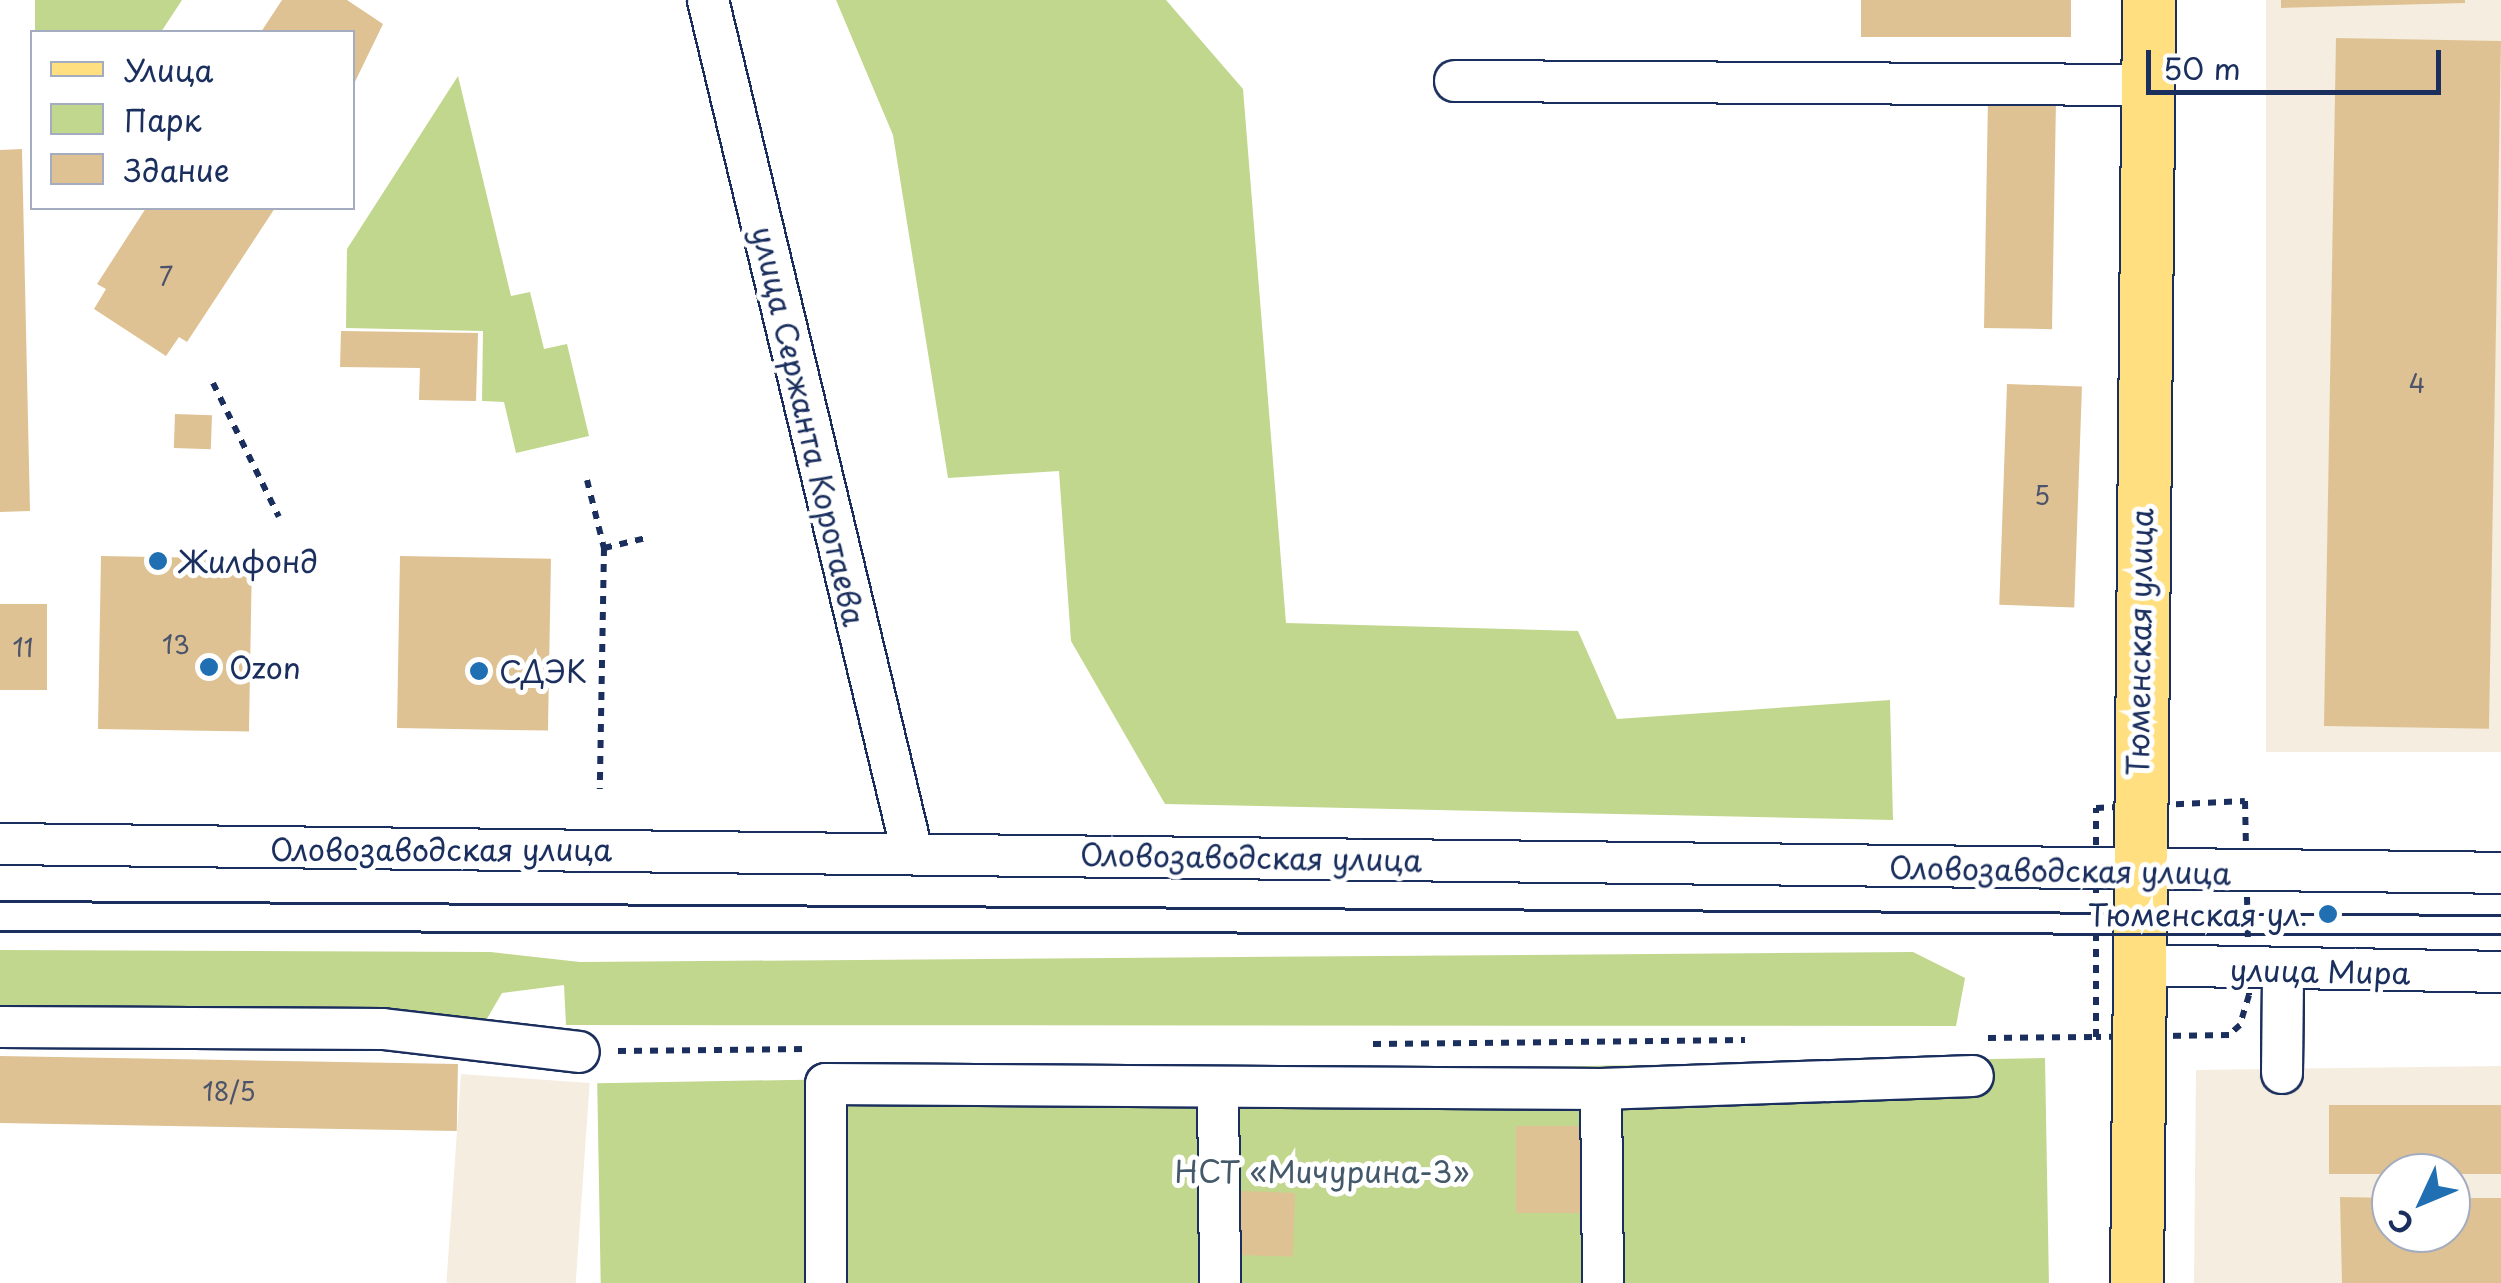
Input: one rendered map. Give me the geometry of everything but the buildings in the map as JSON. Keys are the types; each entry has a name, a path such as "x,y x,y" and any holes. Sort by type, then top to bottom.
{"main road":[{"name":"Тюменская улица","path":"2137,1283 2136,871 2148,0"}],"street":[{"name":"улица Сержанта Коротаева","path":"708,0 912,852"},
{"path":"1455,81 2148,85"},
{"name":"Оловозаводская улица","path":"0,844 2501,873"},
{"name":"улица Мира","path":"2138,965 2283,973 2501,972"},
{"path":"2282,1073 2283,973"},
{"path":"0,1027 383,1029 579,1052"},
{"path":"826,1283 826,1084 1601,1089 1973,1076"},
{"path":"1218,1088 1220,1283"},
{"path":"1601,1089 1603,1283"}],"path":[{"path":"213,383 278,517"},
{"path":"587,480 604,548 600,789"},
{"path":"604,548 650,537"}],"shaded area":[{"path":"2266,0 2501,0 2501,752 2266,752"},
{"path":"2501,1066 2501,1283 2194,1283 2196,1070"},
{"path":"461,1074 590,1083 576,1283 446,1282"}],"green space":[{"path":"35,0 182,0 162,30 35,30"},
{"path":"836,0 1166,0 1243,89 1286,623 1578,631 1617,719 1890,700 1893,820 1165,804 1071,641 1059,471 948,478 893,135"},
{"path":"458,76 511,296 530,292 544,349 567,344 589,436 516,453 504,402 482,401 483,331 346,328 347,249"},
{"path":"0,950 491,952 580,962 1913,952 1965,978 1956,1026 566,1025 564,985 502,993 485,1022 0,1006"},
{"name":"НСТ «Мичурина-3»","path":"2045,1058 2049,1283 601,1283 597,1083"}],"tram line":[{"path":"0,901 2501,915"},
{"path":"0,931 2501,934"}],"place":[{"name":"Жилфонд","path":"158,561"},
{"name":"Ozon","path":"209,667"},
{"name":"СДЭК","path":"479,671"},
{"name":"Тюменская ул.","path":"2328,914"}]}
